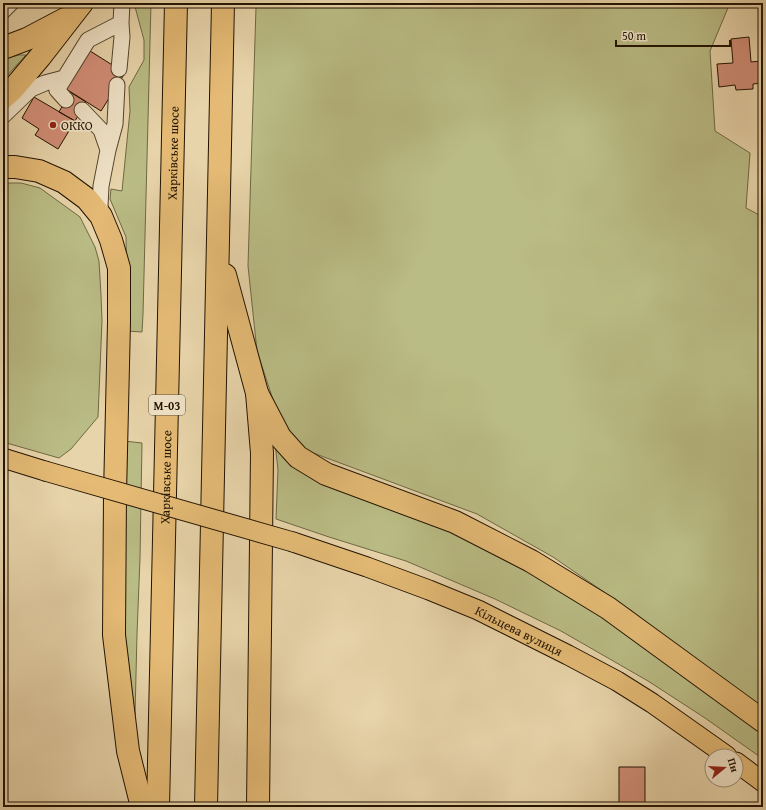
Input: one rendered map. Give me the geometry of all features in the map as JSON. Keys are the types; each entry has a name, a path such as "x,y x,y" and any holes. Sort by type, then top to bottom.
{"highway":[{"name":"Харківське шосе","path":"158,807 176,3"},
{"path":"206,807 223,3"},
{"path":"3,48 28,39 78,9"},
{"path":"3,98 13,89 40,57 78,9"},
{"path":"3,166 39,171 64,182 87,199 101,216 111,240 119,268 114,635 128,751 142,807"},
{"path":"218,251 257,393 262,453 258,807"},
{"path":"257,393 280,437 298,457 326,474 455,522 531,561 608,608 763,721"}],"main road":[{"name":"Кільцева вулиця","path":"3,458 45,472 293,542 429,590 478,610 617,681 652,703 716,748"},
{"path":"744,768 763,782"}],"lane":[{"path":"3,10 11,3"},
{"path":"119,69 122,37 122,3"},
{"path":"66,100 57,90 88,40 121,24"},
{"path":"3,116 31,89 45,83 64,78"},
{"path":"107,230 100,206 101,186 108,150 116,124 117,85"},
{"path":"82,110 101,130 108,150"}],"green space":[{"path":"134,3 151,3 142,332 126,331 126,237 110,199 111,189 122,191 130,111 129,87 144,60 144,40"},
{"path":"266,3 730,3 710,51 715,131 750,153 746,208 763,217 763,711 633,612 553,557 477,514 308,451 281,424 257,351 248,266 256,7"},
{"path":"26,55 3,80 3,59"},
{"path":"3,183 21,183 40,188 80,217 95,247 99,261 102,321 98,417 71,449 59,458 3,442"},
{"path":"124,441 142,443 135,715 122,640"},
{"path":"275,443 527,568 604,614 763,731 763,759 705,718 648,681 561,631 495,599 406,561 276,519 278,470"}],"building":[{"path":"749,37 751,62 761,61 763,83 753,84 753,89 736,90 735,85 719,87 717,64 733,63 731,39"},
{"path":"79,44 125,73 101,111 55,82"},
{"path":"70,92 86,102 75,121 59,112"},
{"name":"ОККО","path":"34,97 75,121 58,149 35,135 39,129 22,118"},
{"path":"619,767 645,767 645,807 619,807"}],"place":[{"name":"ОККО","path":"53,125"}]}
